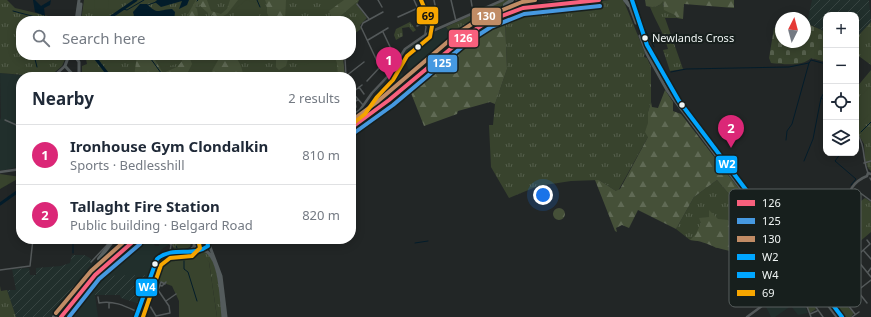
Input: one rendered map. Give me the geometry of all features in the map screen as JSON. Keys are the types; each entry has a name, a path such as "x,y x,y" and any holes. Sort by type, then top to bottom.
{"highway":[{"path":"356,118 388,95 459,33 483,17 515,0"},
{"path":"483,17 525,0"},
{"path":"510,6 530,0"},
{"path":"356,124 381,107 462,38 487,22 513,11 539,4 569,0"},
{"path":"513,11 550,4 599,0"},
{"path":"54,317 110,244"},
{"path":"75,289 102,259 120,244"},
{"path":"61,317 90,279 130,244"},
{"path":"117,254 132,244"}],"main road":[{"path":"78,16 80,0"},
{"path":"515,0 521,0"},
{"path":"630,1 633,17 665,81 743,189"},
{"path":"630,1 638,26 650,53 653,66 668,90 744,189"},
{"path":"67,60 66,66 70,72 79,68"},
{"path":"77,60 79,62 79,72"},
{"path":"195,244 198,250 204,250 210,254 217,270 224,317"},
{"path":"204,250 208,244"},
{"path":"208,244 221,276 224,317"},
{"path":"830,307 837,317"},
{"path":"834,307 842,317"}],"street":[{"path":"378,0 382,7"},
{"path":"414,0 426,27 431,32"},
{"path":"434,0 436,10"},
{"path":"451,0 456,20"},
{"path":"471,0 472,6"},
{"path":"356,112 391,71 402,52 426,34 502,0"},
{"path":"357,4 369,19"},
{"path":"398,17 418,8"},
{"path":"637,11 650,53 665,77"},
{"path":"383,12 369,19 361,26 377,61 381,66 391,71"},
{"path":"417,26 424,23"},
{"path":"426,27 426,34"},
{"path":"368,40 388,28"},
{"path":"382,32 393,53"},
{"path":"345,60 346,72"},
{"path":"352,72 364,62"},
{"path":"61,71 66,66"},
{"path":"368,81 381,66"},
{"path":"61,71 70,72"},
{"path":"356,89 362,85"},
{"path":"359,87 364,94"},
{"path":"356,96 363,105"},
{"path":"5,120 16,125"},
{"path":"852,189 856,183 870,176 864,162 863,143 859,137"},
{"path":"864,162 871,161"},
{"path":"0,172 16,170"},
{"path":"861,194 871,201"},
{"path":"861,252 870,244 867,240"},
{"path":"0,270 31,267 33,244"},
{"path":"91,262 107,244"},
{"path":"186,252 192,244"},
{"path":"170,251 171,245"},
{"path":"136,317 143,301 156,261 162,255 170,251 186,252 198,250"},
{"path":"864,250 871,259"},
{"path":"861,264 871,276"},
{"path":"868,272 871,268"},
{"path":"861,288 871,280"},
{"path":"143,301 156,317 170,313 166,301 158,291 160,285 165,283"},
{"path":"166,301 176,294"},
{"path":"146,295 148,296 146,303"},
{"path":"861,296 866,303"},
{"path":"98,297 99,303 121,304 138,312"},
{"path":"109,303 109,308"},
{"path":"747,317 761,307"},
{"path":"815,307 823,317"},
{"path":"849,307 855,314"},
{"path":"810,316 818,311"},
{"path":"852,317 859,312"}],"shaded area":[{"path":"812,0 869,0 871,22 859,35 859,12 823,12 823,31 811,25 811,12 809,12"},
{"path":"446,27 452,36 410,73 402,53 423,37"},
{"path":"397,62 404,78 392,88 376,95 377,90 387,80"},
{"path":"0,73 16,75 16,167 5,170 0,170"},
{"path":"137,244 154,244 155,246 159,246 159,244 170,244 162,249 152,261 149,276 97,276 124,252"},
{"path":"72,255 84,255 90,258 92,263 51,317 16,317 7,290 16,290 12,269 29,268 30,275 36,275 36,268 61,266 70,263"},
{"path":"97,276 149,276 140,304 121,298 120,295 82,295"},
{"path":"82,295 95,295 98,317 67,317"},
{"path":"766,307 790,307 775,317 771,317"},
{"path":"792,307 805,307 808,313 798,315"}],"green space":[{"path":"0,0 7,0 15,8 48,16 16,16 16,60 65,60 62,66 55,72 16,72 16,74 0,73"},
{"path":"84,0 359,0 357,5 367,18 360,25 361,29 356,32 356,16 82,16"},
{"path":"94,0 108,0 109,8 95,9"},
{"path":"196,0 207,0 211,11 221,14 227,9 230,0 238,0 227,14 223,16 214,16 209,14 197,3 195,7 197,9 197,16 187,16"},
{"path":"246,0 257,3 260,10 259,16 234,16 235,9"},
{"path":"265,0 286,0 285,16 268,16"},
{"path":"344,0 359,0 340,16 331,16 329,11"},
{"path":"504,0 511,0 510,2 483,15 452,36 446,27"},
{"path":"609,0 623,0 645,53 644,57 647,58 651,67 651,102 648,112 648,137 618,191 599,180 571,181 538,186 509,198 491,167 489,125 493,125 495,104 507,69 505,17 545,7"},
{"path":"645,0 734,0 734,8 684,4 683,19 677,18 675,15 664,10 663,1 658,6 651,7 646,6"},
{"path":"663,0 663,6 677,18 665,18 683,69 670,71 663,50 668,49 650,7 658,6"},
{"path":"505,18 507,69 495,104 490,102 458,111 457,114 424,126 409,88 466,39 491,24"},
{"path":"410,22 416,30 413,32 409,27 402,28 403,36 396,40 394,35 396,29"},
{"path":"871,22 871,65 859,56 859,35"},
{"path":"811,25 823,31 823,61 811,58 798,64 771,63 769,58 774,28 775,48 811,48"},
{"path":"86,60 343,60 344,72 82,72 82,66 87,64"},
{"path":"136,60 155,60 162,72 135,72"},
{"path":"157,60 180,60 176,64 162,68"},
{"path":"182,60 190,60 192,64 188,72 165,72 177,67"},
{"path":"192,60 216,60 212,69 208,72 195,72 192,68"},
{"path":"218,60 238,60 243,72 212,72"},
{"path":"276,60 288,60 286,66 279,70 276,67"},
{"path":"313,60 334,60 336,65 335,72 294,72 298,65 307,64"},
{"path":"336,60 343,60 344,72 338,72"},
{"path":"871,70 871,171 865,160 864,144 859,135 859,84"},
{"path":"870,87 871,113 859,124 859,120 859,97"},
{"path":"665,90 673,102 673,111 681,114 739,189 729,189 729,194 717,180 694,197 676,229 638,210 629,228 622,225 616,228 617,232 615,231 595,180 599,180 616,191 620,189 648,137 645,132 651,102 652,107 658,108"},
{"path":"0,174 16,176 16,180 0,189"},
{"path":"717,180 729,194 729,250 716,248 707,242 690,240 676,229 694,197"},
{"path":"865,198 871,202 871,232 861,240 861,201"},
{"path":"867,206 871,210 871,221 861,230 861,212"},
{"path":"557,208 561,208 565,214 561,220 557,220 553,216 553,212"},
{"path":"709,210 718,219 729,221 729,251 690,240 696,234 701,223 699,218 709,217"},
{"path":"191,244 190,247 183,250 174,249 172,245"},
{"path":"202,251 208,254 216,269 220,290 222,317 217,317 209,262 186,253"},
{"path":"178,252 194,256 204,255 209,262 217,317 179,317 179,301 172,286 153,279 160,260 166,255"},
{"path":"0,286 1,291 7,290 16,317 0,317"},
{"path":"808,307 815,307 816,309 810,313"},
{"path":"838,307 848,307 854,313 851,317 845,317"}],"water":[{"path":"33,0 41,6 51,0 50,5 44,8 45,16 35,12"},
{"path":"157,0 189,0 187,5 179,9 182,1 161,7 155,2"},
{"path":"140,4 147,4 156,11 172,9 175,12 175,16 134,16 133,12"}],"waterway":[{"path":"112,16 136,0"},
{"path":"123,9 127,10 144,0"},
{"path":"257,0 260,7"},
{"path":"148,5 156,2"},
{"path":"13,11 32,16"},
{"path":"640,20 654,47"},
{"path":"35,60 37,67"},
{"path":"97,60 106,72"},
{"path":"152,60 160,72"},
{"path":"671,72 686,69 789,67 809,63 811,60 823,63"},
{"path":"786,140 787,131 792,124 809,63"},
{"path":"823,94 821,98 823,99"},
{"path":"804,161 813,139 821,98"},
{"path":"861,132 871,122"},
{"path":"839,156 835,161 856,179 851,185"},
{"path":"0,204 16,193"},
{"path":"415,243 428,241"},
{"path":"73,244 73,253"},
{"path":"184,261 184,269 188,272 197,301"},
{"path":"67,317 69,312"}],"transit line":[{"name":"69","path":"356,121 365,114 377,97 393,80 407,56 430,37 432,26 421,0"},
{"name":"130","path":"356,117 377,102 458,33 478,20 522,2 535,0"},
{"name":"126","path":"356,124 389,100 466,36 488,21 523,8 599,0"},
{"name":"W2","path":"632,0 647,45 679,101 745,189"},
{"name":"125","path":"356,132 393,105 469,41 491,27 524,14 600,6"},
{"name":"130","path":"56,313 91,271 121,244"},
{"name":"126","path":"61,317 95,275 130,244"},
{"name":"125","path":"69,317 99,279 140,244"},
{"name":"69","path":"143,317 161,265 170,258 192,256 200,248 199,244"},
{"name":"W4","path":"136,317 157,259 170,253 196,251 208,246 208,244"},
{"name":"W2","path":"834,307 842,317"}],"place":[{"name":"Newlands Cross","path":"645,38"},
{"name":"Ironhouse Gym Clondalkin","path":"389,80"},
{"name":"Tallaght Fire Station","path":"731,148"}]}
